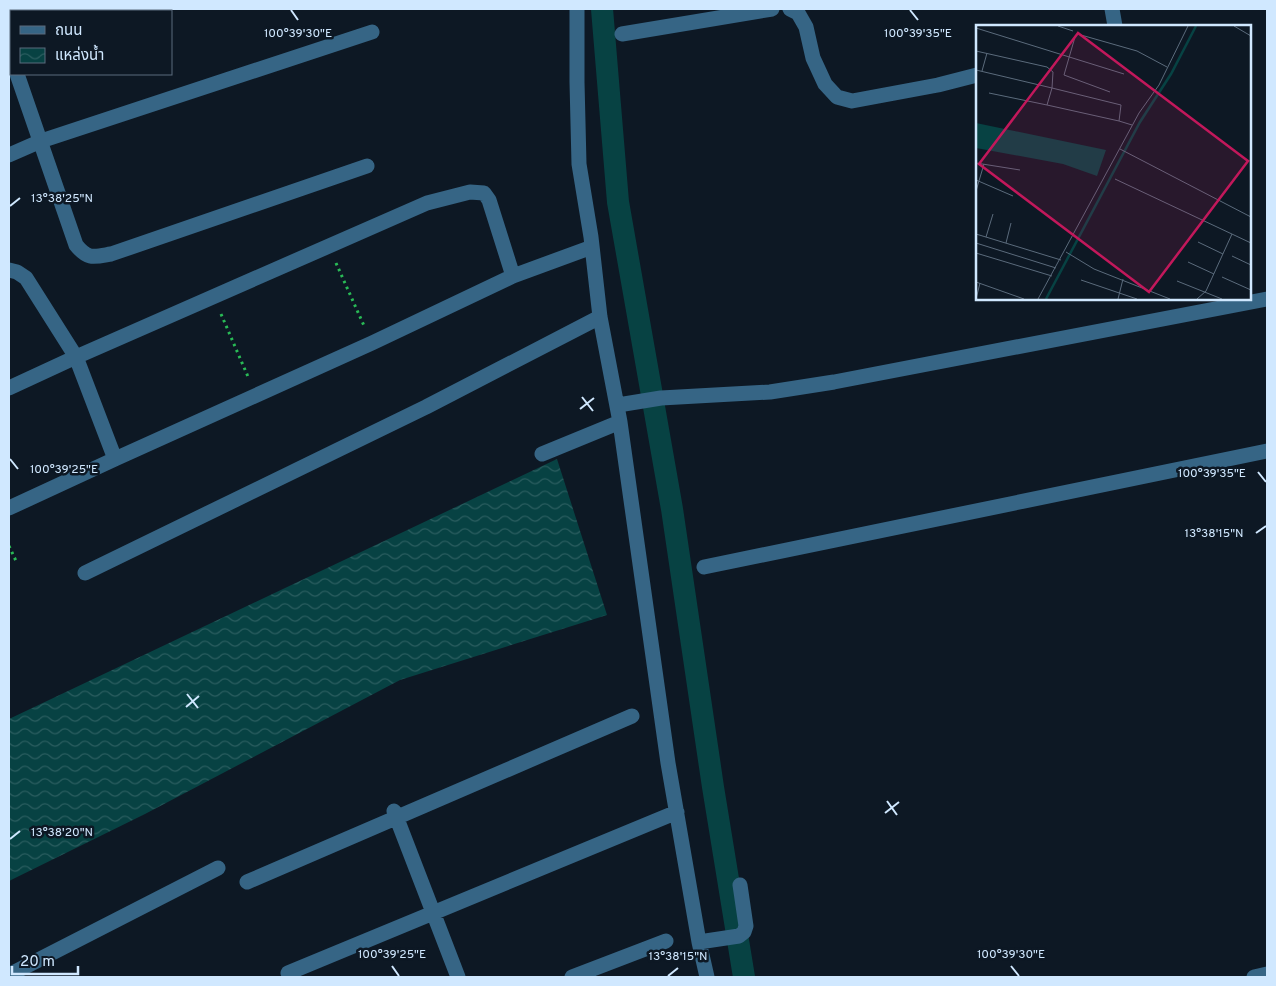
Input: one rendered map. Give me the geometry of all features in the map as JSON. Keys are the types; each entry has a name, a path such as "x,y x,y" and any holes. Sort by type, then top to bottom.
{"street":[{"path":"577,9 576,82 579,164 592,247 600,317 619,405 668,763 676,812 706,941 707,977"},
{"path":"622,34 772,9"},
{"path":"790,9 798,13 806,27 813,58 825,84 837,97 852,101 938,85 976,75"},
{"path":"1112,9 1115,25"},
{"path":"9,155 41,141 372,32"},
{"path":"17,75 76,245 84,254 93,257 111,254 367,166"},
{"path":"9,388 428,203 470,192 484,193 489,200 513,276"},
{"path":"9,508 372,343 513,276 592,247"},
{"path":"9,270 17,272 26,278 76,357 115,459"},
{"path":"619,405 661,398 770,392 834,382 1267,299"},
{"path":"85,572 426,407 600,317"},
{"path":"542,454 620,422"},
{"path":"704,567 1267,451"},
{"path":"247,882 395,814 632,716"},
{"path":"288,973 676,812"},
{"path":"395,814 458,977"},
{"path":"9,975 25,972 218,868"},
{"path":"706,941 739,936 744,932 746,926 740,885"},
{"path":"572,977 666,941"},
{"path":"1254,977 1267,974"}],"path":[{"path":"328,246 372,343"},
{"path":"214,297 256,395"},
{"path":"9,546 17,563"}],"water":[{"path":"557,459 607,615 400,680 145,814 9,881 9,719"}],"waterway":[{"path":"602,9 618,202 672,509 713,787 744,977"}]}
